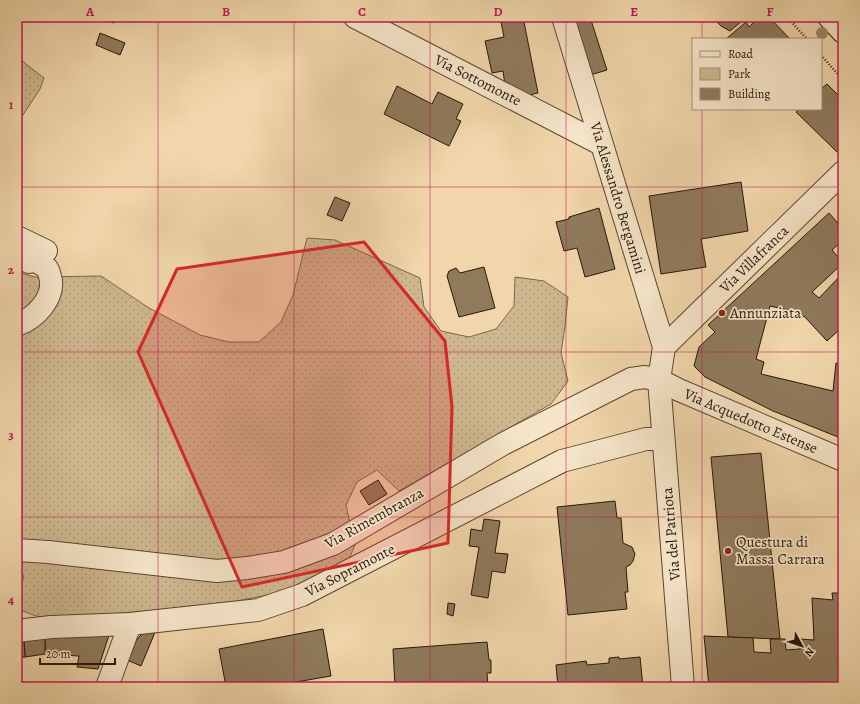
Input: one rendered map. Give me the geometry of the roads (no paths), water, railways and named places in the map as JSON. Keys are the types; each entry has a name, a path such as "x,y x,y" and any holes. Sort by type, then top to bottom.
{"street":[{"name":"Via Sottomonte","path":"355,17 601,144"},
{"name":"Via Alessandro Bergamini","path":"563,17 664,347 659,380"},
{"path":"829,17 843,32"},
{"name":"Via Villafranca","path":"664,347 843,172"},
{"path":"17,237 46,251 22,263"},
{"path":"17,325 34,316 43,306 49,295 52,283 48,270 41,264 22,263"},
{"name":"Via Rimembranza","path":"17,550 48,552 217,571 284,562 333,544 503,444 631,379 645,377 659,380"},
{"name":"Via del Patriota","path":"659,380 683,687"},
{"name":"Via Acquedotto Estense","path":"659,380 843,460"},
{"name":"Via Sopramonte","path":"17,632 51,627 130,624 258,610 302,595 562,461 646,439 663,440"},
{"path":"107,687 130,624"}],"place":[{"name":"Annunziata","path":"722,313"},
{"name":"Questura di Massa Carrara","path":"728,551"}]}
